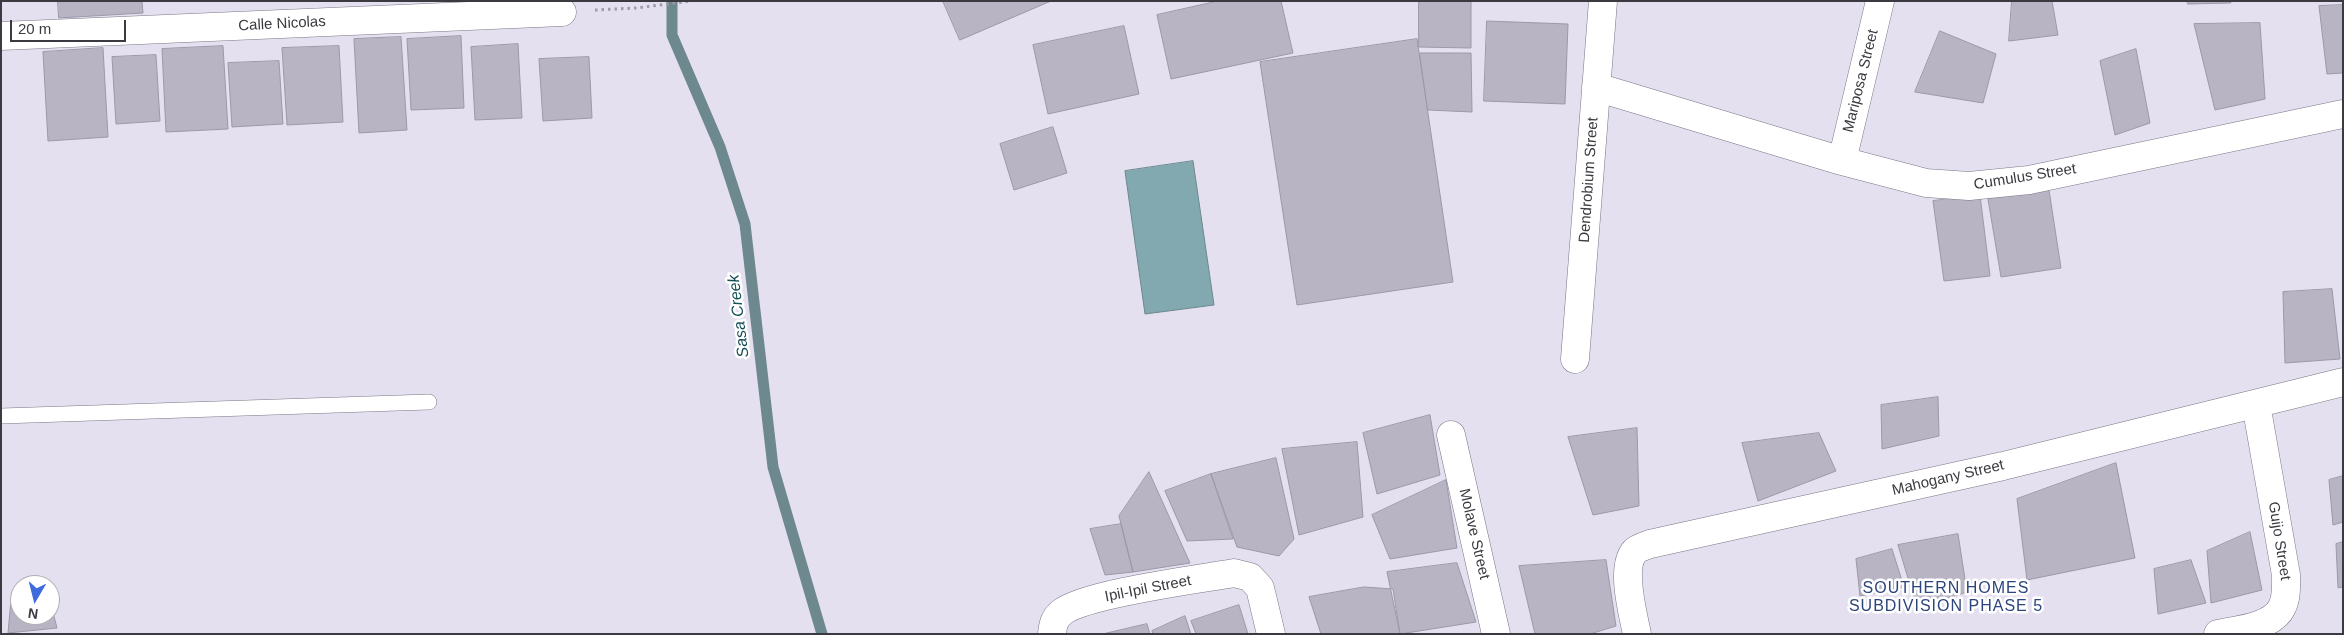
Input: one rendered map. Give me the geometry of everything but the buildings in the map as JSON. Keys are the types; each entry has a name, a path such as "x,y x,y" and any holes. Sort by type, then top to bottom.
{"street":[{"name":"Dendrobium Street","path":"1575,359 1602,1"},
{"name":"Mariposa Street","path":"1842,161 1880,1"},
{"name":"Calle Nicolas","path":"1,36 562,12"},
{"name":"Cumulus Street","path":"1596,87 1842,161 1926,183 1969,186 2028,180 2343,114"},
{"name":"Mahogany Street","path":"1636,634 1628,575 1630,561 1636,550 1650,544 2003,466 2343,382"},
{"name":"Guijo Street","path":"2218,634 2270,619 2282,609 2286,596 2286,576 2256,404"},
{"name":"Molave Street","path":"1451,435 1496,634"},
{"name":"Ipil-Ipil Street","path":"1053,628 1061,613 1077,604 1113,595 1234,573 1250,577 1260,588 1271,634"}],"lane":[{"path":"1,416 429,402"}],"path":[{"path":"562,12 636,8 692,1"}],"shaded area":[{"path":"1193,161 1214,305 1145,314 1125,171"}],"waterway":[{"name":"Sasa Creek","path":"672,1 672,35 720,147 745,224 773,467 822,634"}],"district":[{"name":"SOUTHERN HOMES SUBDIVISION PHASE 5","path":"1946,598"}]}
